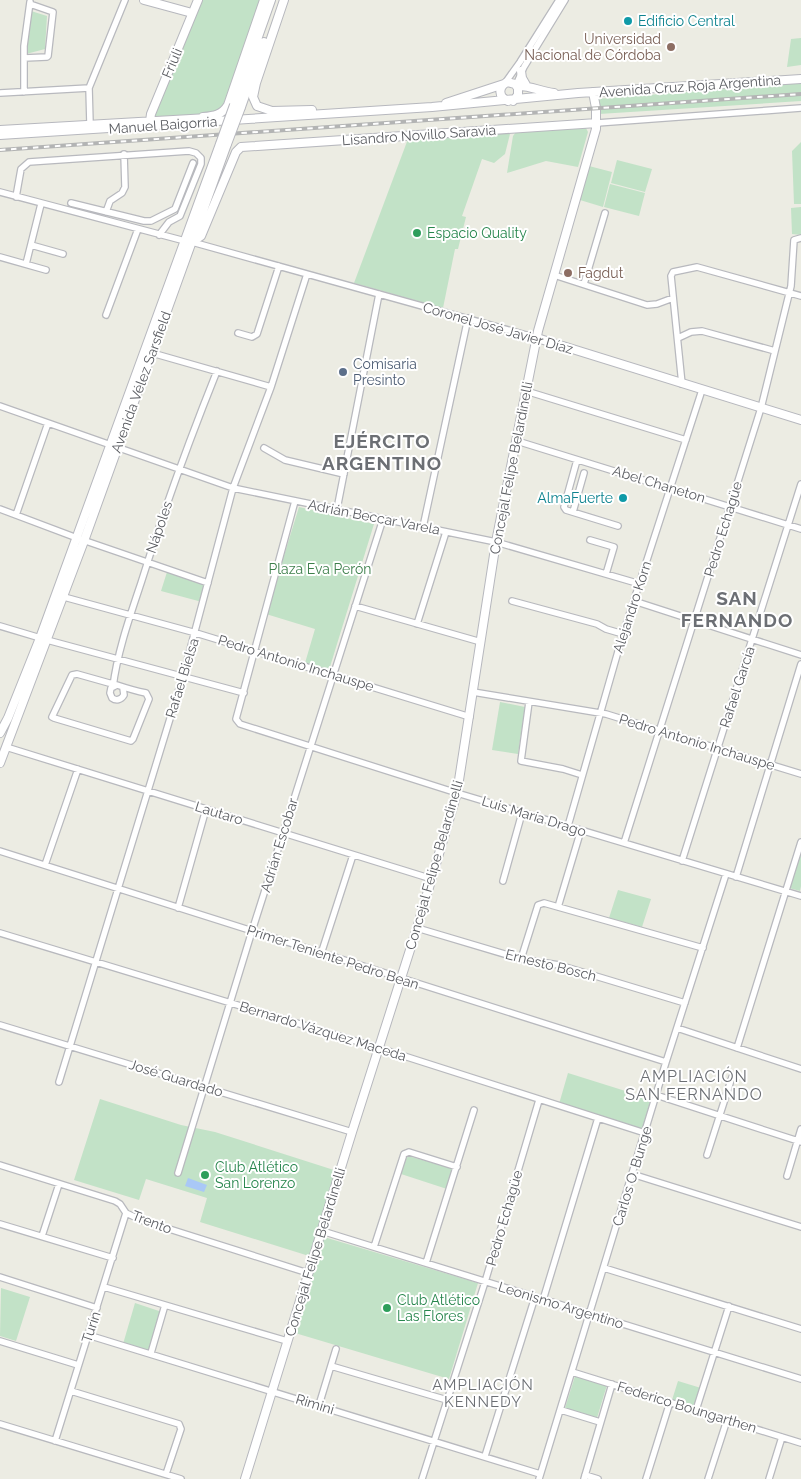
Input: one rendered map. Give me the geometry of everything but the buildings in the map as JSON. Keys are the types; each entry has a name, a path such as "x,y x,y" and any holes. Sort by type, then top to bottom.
{"main road":[{"path":"144,0 192,13"},
{"name":"Friuli","path":"150,124 150,114 198,0"},
{"path":"198,117 216,116 222,113 228,105 264,0"},
{"name":"Avenida Vélez Sarsfield","path":"238,106 271,0"},
{"name":"Avenida Vélez Sarsfield","path":"0,763 188,242 279,0"},
{"path":"284,0 253,93 257,106 272,111 376,111"},
{"path":"521,72 526,85"},
{"name":"Avenida Cruz Roja Argentina","path":"225,121 510,101 578,93 801,79"},
{"path":"512,82 517,86 519,93 510,101 502,98 500,92 504,84 512,82"},
{"name":"Avenida Cruz Roja Argentina","path":"432,107 504,84"},
{"name":"Avenida Cruz Roja Argentina","path":"517,86 526,85 548,93 578,93"},
{"name":"Concejal Felipe Belardinelli","path":"245,1479 417,928 457,793 496,542 537,338 597,123 593,92"},
{"name":"Manuel Baigorria","path":"0,130 90,124 150,124 198,117 225,121"},
{"name":"Manuel Baigorria","path":"0,136 150,124 225,121"},
{"name":"Lisandro Novillo Saravia","path":"188,242 201,236 236,152 242,148 597,123"},
{"name":"Avenida Vélez Sarsfield","path":"114,446 152,353 188,242"},
{"name":"Coronel José Javier Díaz","path":"537,338 801,420"},
{"name":"Avenida Vélez Sarsfield","path":"0,733 64,597 81,539"}],"street":[{"path":"90,124 88,88 125,0"},
{"path":"504,84 520,62 558,0"},
{"path":"517,86 521,72 565,0"},
{"path":"24,58 47,58 53,12 30,2 25,33 24,58 24,92"},
{"path":"0,93 88,88"},
{"path":"597,123 801,108"},
{"path":"16,197 21,169 29,162 124,154 189,151 196,153 201,158 201,164 180,216 166,225 159,235"},
{"path":"106,212 110,201 122,193 125,187 124,154"},
{"path":"71,202 148,222 172,211 177,206 193,163"},
{"name":"Coronel José Javier Díaz","path":"0,192 279,266 537,338"},
{"path":"26,264 41,204"},
{"path":"584,284 606,213"},
{"path":"106,315 138,229"},
{"name":"Pedro Echagüe","path":"624,843 761,408 789,293 794,240 801,238"},
{"path":"31,245 63,254"},
{"path":"0,257 46,270"},
{"path":"238,332 252,337 256,334 279,266"},
{"path":"682,384 673,298 672,274 676,270 697,268 801,296"},
{"name":"Rafael Bielsa","path":"59,1082 196,633 233,488 271,387 307,274"},
{"path":"554,275 647,305 657,304 673,298"},
{"path":"337,509 379,294"},
{"path":"423,527 468,318"},
{"path":"678,338 691,332 702,331 775,351"},
{"path":"152,353 271,387"},
{"name":"Nápoles","path":"113,685 147,562 178,469 217,371"},
{"name":"Alejandro Korn","path":"568,826 623,634 702,390"},
{"path":"526,391 686,440"},
{"name":"Adrián Beccar Varela","path":"0,406 233,488 496,542 640,584"},
{"path":"16,515 48,423"},
{"name":"Abel Chaneton","path":"517,441 801,528"},
{"path":"264,448 285,460 344,474"},
{"path":"577,460 564,507 566,510 618,526"},
{"path":"573,512 584,473"},
{"name":"Rafael García","path":"682,861 801,484"},
{"path":"0,626 244,692 295,501"},
{"path":"0,509 208,583"},
{"name":"Adrián Escobar","path":"178,1173 252,931 383,519"},
{"path":"417,624 446,532"},
{"path":"590,540 614,548 606,574"},
{"name":"Pedro Antonio Inchauspe","path":"64,597 196,633 470,717"},
{"path":"512,601 597,624 623,634"},
{"path":"634,601 801,655"},
{"path":"355,606 481,642"},
{"path":"736,876 801,664"},
{"path":"76,674 123,688 149,696 131,741 52,716 72,675 76,674"},
{"path":"113,685 110,690 110,696 116,700 121,699 124,695 123,688"},
{"name":"Luis María Drago","path":"244,692 236,718 240,724 522,813 801,896"},
{"name":"Pedro Antonio Inchauspe","path":"474,692 600,713 801,774"},
{"path":"529,702 521,761 563,769 582,775"},
{"name":"Lautaro","path":"6,747 432,879"},
{"path":"46,865 78,769"},
{"path":"178,908 206,809"},
{"path":"502,881 522,813"},
{"path":"558,907 581,830"},
{"path":"737,1048 801,842"},
{"name":"Primer Teniente Pedro Bean","path":"0,851 666,1062"},
{"path":"321,954 353,855"},
{"name":"Carlos O. Bunge","path":"540,1477 666,1062 726,874"},
{"path":"521,959 538,905 544,903 703,948"},
{"name":"Ernesto Bosch","path":"417,928 521,959 559,965 685,1002"},
{"name":"Bernardo Vázquez Maceda","path":"0,933 379,1048 645,1133"},
{"name":"José Guardado","path":"0,1025 352,1132"},
{"path":"677,1028 801,1069"},
{"path":"707,1155 732,1077"},
{"path":"656,1096 799,1141"},
{"name":"Pedro Echagüe","path":"422,1479 485,1282 539,1100"},
{"path":"426,1263 474,1110"},
{"path":"543,1300 598,1118"},
{"path":"786,1176 799,1141 801,1129"},
{"path":"374,1247 406,1152 456,1167"},
{"name":"Trento","path":"0,1165 115,1202 120,1204 126,1213 141,1220 308,1273"},
{"path":"632,1174 801,1227"},
{"path":"42,1236 59,1184"},
{"name":"Turín","path":"55,1441 126,1213"},
{"path":"0,1224 113,1258"},
{"name":"Leonismo Argentino","path":"322,1231 801,1379"},
{"path":"604,1268 801,1329"},
{"path":"0,1278 97,1308"},
{"path":"104,1287 287,1341"},
{"path":"485,1456 534,1297"},
{"path":"151,1353 165,1306"},
{"path":"696,1410 729,1306"},
{"name":"Rimini","path":"88,1335 485,1456 540,1477"},
{"path":"0,1341 78,1365"},
{"path":"319,1405 336,1349"},
{"path":"331,1366 447,1400"},
{"name":"Federico Boungarthen","path":"572,1372 801,1443"},
{"path":"598,1479 584,1477 612,1384"},
{"path":"70,1391 179,1424 181,1430 166,1474"},
{"path":"646,1479 670,1402"},
{"path":"561,1410 600,1422"},
{"path":"708,1479 727,1420"},
{"path":"0,1424 181,1479"},
{"path":"769,1479 782,1437"}],"green space":[{"path":"198,0 264,0 222,113 150,121"},
{"path":"31,11 47,16 45,49 26,54"},
{"path":"801,38 801,65 787,67 791,39"},
{"path":"801,83 801,101 599,114 596,99"},
{"path":"586,128 588,132 578,167 546,161 507,173 513,136 516,132"},
{"name":"Espacio Quality","path":"511,130 505,154 494,163 482,159 462,216 466,217 458,249 455,249 443,308 354,283 408,139"},
{"path":"801,142 801,204 794,204 792,151"},
{"path":"617,160 652,169 645,192 611,183"},
{"path":"589,166 612,172 603,207 580,200"},
{"path":"610,184 645,193 639,216 604,207"},
{"path":"801,207 801,235 792,234 791,208"},
{"name":"Plaza Eva Perón","path":"299,507 374,524 329,670 305,663 315,629 266,614"},
{"path":"167,572 208,583 202,602 161,591"},
{"path":"500,702 525,707 518,754 492,750"},
{"path":"801,850 801,886 800,891 789,888"},
{"path":"618,890 651,899 642,927 609,918"},
{"path":"568,1073 651,1099 642,1129 559,1104"},
{"name":"Club Atlético San Lorenzo","path":"100,1099 181,1125 215,1132 337,1171 309,1256 200,1222 207,1198 146,1179 139,1200 74,1180"},
{"path":"408,1156 451,1168 453,1171 447,1189 401,1174"},
{"name":"Club Atlético Las Flores","path":"324,1237 478,1283 449,1379 295,1333"},
{"path":"1,1288 30,1297 16,1341 0,1336"},
{"path":"135,1303 162,1312 150,1352 123,1344"},
{"path":"575,1376 607,1385 597,1418 565,1408"},
{"path":"678,1381 701,1388 694,1407 672,1400"}],"water":[{"path":"188,1178 207,1185 204,1192 185,1186"}],"railway":[{"path":"0,150 801,94"}],"place":[{"name":"Edificio Central","path":"628,21"},
{"name":"Universidad Nacional de Córdoba","path":"671,47"},
{"name":"Espacio Quality","path":"417,233"},
{"name":"Fagdut","path":"568,273"},
{"name":"Comisaria Presinto","path":"343,372"},
{"name":"AlmaFuerte","path":"623,498"},
{"name":"Club Atlético San Lorenzo","path":"205,1175"},
{"name":"Club Atlético Las Flores","path":"387,1308"}],"district":[{"name":"EJÉRCITO ARGENTINO","path":"382,452"},
{"name":"SAN FERNANDO","path":"737,609"},
{"name":"AMPLIACIÓN SAN FERNANDO","path":"694,1085"},
{"name":"AMPLIACIÓN KENNEDY","path":"483,1394"}]}
